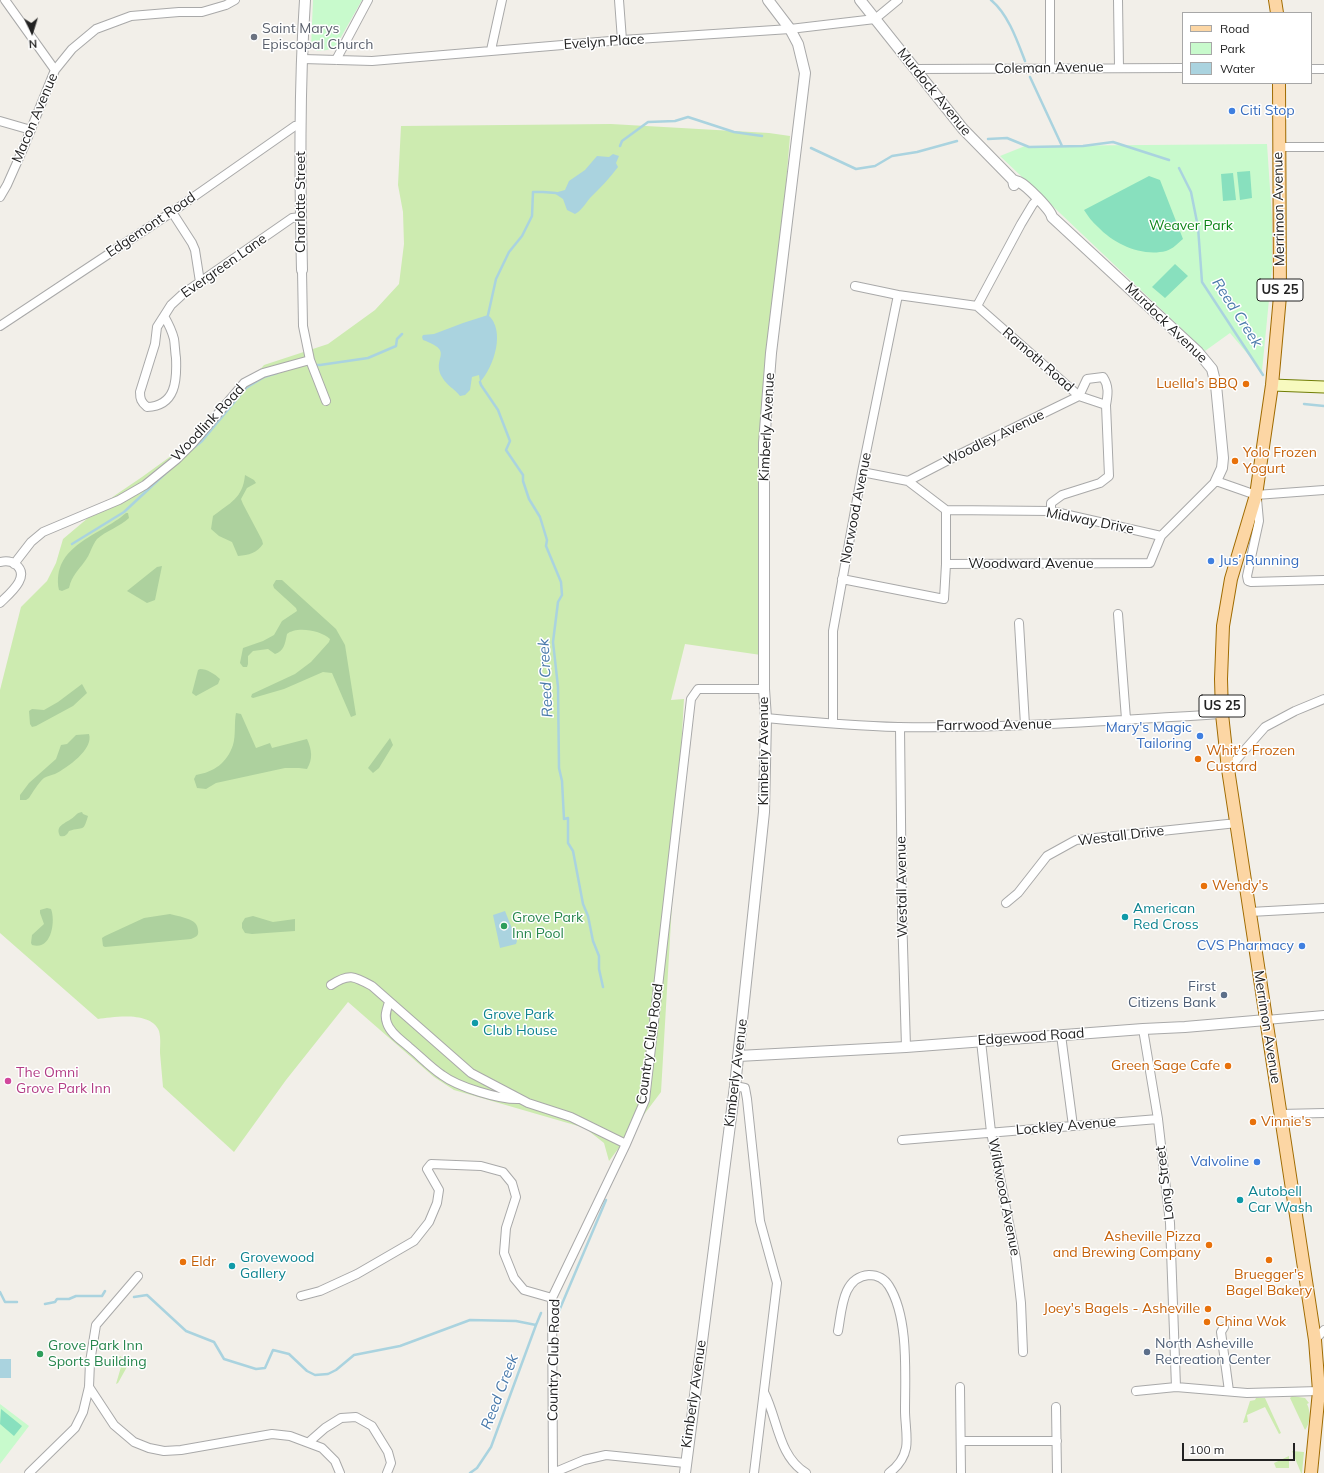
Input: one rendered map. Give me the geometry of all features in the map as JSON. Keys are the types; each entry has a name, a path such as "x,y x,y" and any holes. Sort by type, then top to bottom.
{"main road":[{"path":"1275,0 1276,12"},
{"name":"Merrimon Avenue","path":"1279,84 1278,147 1280,296 1272,385 1256,494 1231,579 1224,614 1221,679 1222,714 1228,769 1321,1376 1318,1391 1311,1473"},
{"path":"1272,385 1324,387"}],"street":[{"path":"5,0 55,70"},
{"name":"Macon Avenue","path":"0,197 7,185 31,130 55,70 72,49 96,29 131,16 179,12 202,12 226,5 235,0"},
{"name":"Charlotte Street","path":"305,0 301,125 303,326 310,360 326,401"},
{"path":"336,60 368,0"},
{"path":"491,50 502,0"},
{"path":"619,0 622,40"},
{"name":"Kimberly Avenue","path":"685,1468 735,1086 764,812 766,718 764,689 764,443 771,353 805,72 798,44 790,29 768,0"},
{"name":"Murdock Avenue","path":"860,0 963,129 1013,180 1015,187 1036,201 1047,216 1052,217 1198,352 1212,369 1216,385 1223,458 1222,468 1216,481"},
{"path":"875,19 898,0"},
{"path":"1050,0 1050,68"},
{"path":"1118,0 1119,67"},
{"name":"Evelyn Place","path":"303,59 372,60 622,40 790,29 875,19"},
{"name":"Coleman Avenue","path":"915,69 1119,67 1182,68"},
{"path":"1312,69 1324,69"},
{"path":"0,121 31,130"},
{"name":"Edgemont Road","path":"0,326 172,212 294,126 301,125"},
{"path":"1278,147 1324,147"},
{"path":"855,286 898,295 977,306 1036,201"},
{"path":"172,212 196,250 200,282"},
{"name":"Evergreen Lane","path":"164,316 174,340 176,378 172,393 168,398 154,407 147,407 142,403 140,398 155,344 157,326 171,305 184,293 292,218 301,218"},
{"name":"Norwood Avenue","path":"833,723 833,632 862,472 898,295"},
{"name":"Ramoth Road","path":"977,306 1079,396 1106,405"},
{"name":"Woodlink Road","path":"14,564 31,542 43,532 119,500 145,485 177,459 192,444 244,383 263,373 310,360"},
{"path":"1051,511 1051,503 1062,495 1100,483 1108,476 1106,405 1108,392 1107,382 1103,377 1087,379 1079,396"},
{"name":"Woodley Avenue","path":"908,481 1079,396"},
{"path":"842,580 944,599 946,564 946,510 908,481 862,472"},
{"path":"1216,481 1256,494 1324,490"},
{"name":"Woodward Avenue","path":"946,564 1150,563 1161,536 1216,481"},
{"path":"1256,494 1259,521 1247,576 1248,581 1324,580"},
{"name":"Midway Drive","path":"946,510 1051,511 1161,536"},
{"path":"0,562 4,561 14,564 20,569 21,578 17,586 0,603"},
{"path":"1118,614 1126,719"},
{"path":"1019,623 1025,725"},
{"name":"Country Club Road","path":"553,1473 552,1298 626,1144 645,1100 691,699 698,689 764,689"},
{"path":"1228,769 1265,727 1295,711 1324,700"},
{"name":"Farrwood Avenue","path":"766,718 833,723 840,725 900,727 1025,725 1222,714"},
{"name":"Westall Avenue","path":"900,727 902,912 906,1047"},
{"name":"Westall Drive","path":"1006,903 1018,893 1047,856 1076,840 1237,823"},
{"path":"1250,912 1324,908"},
{"path":"331,985 349,976 357,978 372,986 471,1073 528,1103 571,1117 626,1144"},
{"path":"389,1002 386,1013 386,1022 389,1028 442,1076 464,1086 485,1093 511,1099 520,1099"},
{"name":"Edgewood Road","path":"738,1056 906,1047 1185,1027 1324,1015"},
{"name":"Long Street","path":"1143,1029 1158,1119 1170,1223 1176,1387"},
{"path":"1061,1035 1073,1126"},
{"name":"Wildwood Avenue","path":"981,1041 991,1132 1016,1259 1021,1303 1023,1352"},
{"path":"735,1086 744,1088 747,1099 760,1220 777,1283 754,1473"},
{"path":"1280,1114 1324,1113"},
{"name":"Lockley Avenue","path":"902,1140 1158,1119"},
{"path":"301,1296 320,1291 357,1274 414,1241 429,1222 437,1203 439,1190 427,1170 431,1164 442,1164 481,1166 503,1172 512,1183 516,1197 506,1228 504,1253 514,1278 524,1290 552,1298"},
{"path":"838,1331 847,1290 853,1281 866,1276 877,1275 884,1280 890,1287 898,1310 904,1333 905,1358 906,1448 898,1466 889,1473"},
{"path":"29,1473 75,1428 83,1412 89,1387 90,1362 96,1325 138,1276"},
{"path":"1224,1327 1221,1332 1229,1391"},
{"path":"1315,1340 1324,1330"},
{"path":"89,1387 114,1425 134,1442 149,1448 164,1451 181,1450 272,1434 290,1436 322,1448 335,1461 340,1473"},
{"path":"960,1387 961,1473"},
{"path":"1136,1391 1176,1387 1247,1393 1318,1391"},
{"path":"764,1392 769,1402 784,1449 798,1468 806,1473"},
{"path":"1056,1407 1057,1473"},
{"path":"309,1442 325,1428 341,1418 356,1417 372,1426 388,1452 391,1463 387,1473"},
{"path":"961,1441 1057,1441"},
{"path":"553,1473 584,1460 606,1455 685,1468"}],"green space":[{"path":"313,0 362,0 336,46 327,50 317,51 315,48 311,48"},
{"path":"611,124 769,133 790,136 783,219 770,326 758,454 761,655 685,644 671,700 684,699 661,1092 609,1161 604,1143 585,1128 454,1090 434,1077 348,1002 286,1080 234,1152 163,1087 160,1036 155,1025 148,1020 132,1017 98,1019 0,933 0,690 21,607 47,581 56,563 63,539 114,496 207,430 264,365 328,344 375,310 399,284 404,244 403,212 398,185 401,126"},
{"name":"Weaver Park","path":"1267,144 1272,219 1272,269 1262,371 1230,333 1205,351 1000,156 1025,146"},
{"path":"1250,171 1252,198 1240,200 1237,172"},
{"path":"1233,173 1236,200 1223,201 1221,174"},
{"path":"1149,176 1160,180 1183,239 1166,251 1138,251 1120,244 1112,239 1092,221 1084,210"},
{"path":"1175,264 1188,276 1165,298 1152,287"},
{"path":"245,475 254,480 256,483 247,488 241,499 263,544 258,550 252,553 238,556 232,542 219,536 211,529 213,516 235,499 242,489"},
{"path":"128,513 129,518 97,539 87,559 74,576 69,588 62,591 59,590 59,575 62,562 70,552 80,543"},
{"path":"162,566 155,600 147,603 127,591 157,567"},
{"path":"276,580 282,580 336,629 345,645 356,715 351,717 332,673 323,672 284,689 253,698 251,697 252,694 295,674 311,662 330,639 315,631 296,630 287,634 285,644 278,653 275,654 268,649 253,651 248,656 247,667 243,667 240,663 243,648 263,641 274,635 282,621 297,611 296,608 274,588 273,585"},
{"path":"200,669 211,672 220,679 218,684 196,696 192,693 198,670"},
{"path":"82,684 87,693 73,706 32,727 30,724 29,711 32,709 44,710 58,702"},
{"path":"236,713 241,714 256,748 270,743 272,748 307,739 311,754 307,769 285,768 216,783 206,789 197,788 194,779 196,775 209,772 219,766 227,757 234,741"},
{"path":"89,734 89,740 84,752 60,771 44,778 29,798 26,800 20,800 20,795 29,783 56,759 61,745 67,744 76,735"},
{"path":"390,738 393,745 379,768 373,773 368,768"},
{"path":"82,812 88,816 84,827 69,831 65,836 60,836 59,828 77,814"},
{"path":"47,908 51,909 53,921 48,940 44,944 38,946 32,945 32,935 44,924 40,910"},
{"path":"170,914 192,920 197,926 197,936 191,939 103,946 102,938 105,936 144,918"},
{"path":"253,916 273,922 295,919 295,931 252,934 245,933 242,928 242,923 245,918"},
{"path":"120,1356 135,1365 133,1367 128,1365 116,1384 123,1360 119,1358"},
{"path":"1292,1396 1305,1398 1309,1403 1307,1404 1309,1410 1309,1421 1305,1430 1290,1398"},
{"path":"1256,1398 1265,1398 1281,1433 1279,1434 1265,1407 1247,1415 1248,1422 1243,1423 1250,1401 1255,1400"},
{"path":"0,1404 29,1426 0,1464"},
{"path":"1,1409 22,1426 14,1436 0,1424"},
{"path":"1292,1451 1304,1452 1302,1473 1301,1473"},
{"path":"1289,1456 1289,1468 1276,1468 1274,1463"}],"water":[{"path":"613,154 619,156 616,163 618,167 612,175 590,198 582,209 575,214 567,210 563,199 554,193 565,190 569,181 585,170 597,156 609,157"},
{"path":"488,315 496,330 497,339 496,348 490,367 480,382 479,375 472,377 470,390 465,395 460,396 442,377 439,370 441,352 433,344 423,340 422,337 423,335 434,334"},
{"name":"Grove Park Inn Pool","path":"505,911 517,941 516,944 500,948 493,915"},
{"path":"0,1359 11,1359 11,1378 0,1378"}],"waterway":[{"path":"991,0 1007,20 1025,61"},
{"path":"1030,77 1062,146"},
{"name":"Reed Creek","path":"620,146 622,141 648,122 675,121 688,117 734,132 762,136"},
{"name":"Reed Creek","path":"988,139 1007,138 1029,147 1083,146 1113,142 1169,160"},
{"name":"Reed Creek","path":"811,148 856,169 875,166 892,156 917,152 957,141"},
{"name":"Reed Creek","path":"1179,168 1191,192 1198,227 1202,282 1263,375"},
{"name":"Reed Creek","path":"488,315 496,279 509,252 522,236 532,216 533,192 556,193"},
{"path":"314,365 368,358 396,346 397,339 402,334"},
{"path":"191,450 202,441 246,388 264,377 277,373"},
{"name":"Reed Creek","path":"480,382 498,410 510,441 506,450 523,475 523,481 529,499 540,517 547,540 546,546 561,582 562,595 558,602 553,642 558,687 559,768 562,781 564,819 568,818 568,843 573,851 583,904 588,916 593,941 599,956 599,969 603,987"},
{"name":"Reed Creek","path":"1304,404 1324,406"},
{"path":"72,544 124,512 168,471"},
{"name":"Reed Creek","path":"559,1311 606,1200"},
{"path":"45,1304 55,1302 57,1299 69,1299 76,1296 102,1296 105,1291"},
{"path":"0,1292 5,1302 17,1302"},
{"path":"134,1297 147,1295 186,1331 214,1342 224,1359 256,1369 265,1368 273,1350 289,1354 307,1371 315,1375 328,1374 336,1370 354,1355 400,1346 470,1320 516,1321 536,1325"},
{"name":"Reed Creek","path":"470,1473 477,1468 491,1447 541,1313"}],"place":[{"name":"Saint Marys Episcopal Church","path":"254,37"},
{"name":"Citi Stop","path":"1232,111"},
{"name":"Luella's BBQ","path":"1246,384"},
{"name":"Yolo Frozen Yogurt","path":"1235,461"},
{"name":"Jus’ Running","path":"1211,561"},
{"name":"Mary's Magic Tailoring","path":"1200,736"},
{"name":"Whit's Frozen Custard","path":"1198,759"},
{"name":"Wendy's","path":"1204,886"},
{"name":"American Red Cross","path":"1125,917"},
{"name":"Grove Park Inn Pool","path":"504,926"},
{"name":"CVS Pharmacy","path":"1302,946"},
{"name":"First Citizens Bank","path":"1224,995"},
{"name":"Grove Park Club House","path":"475,1023"},
{"name":"Green Sage Cafe","path":"1228,1066"},
{"name":"The Omni Grove Park Inn","path":"8,1081"},
{"name":"Vinnie's","path":"1253,1122"},
{"name":"Valvoline","path":"1257,1162"},
{"name":"Autobell Car Wash","path":"1240,1200"},
{"name":"Asheville Pizza and Brewing Company","path":"1209,1245"},
{"name":"Bruegger's Bagel Bakery","path":"1269,1260"},
{"name":"Eldr","path":"183,1262"},
{"name":"Grovewood Gallery","path":"232,1266"},
{"name":"Joey's Bagels - Asheville","path":"1208,1309"},
{"name":"China Wok","path":"1207,1322"},
{"name":"North Asheville Recreation Center","path":"1147,1352"},
{"name":"Grove Park Inn Sports Building","path":"40,1354"}]}
